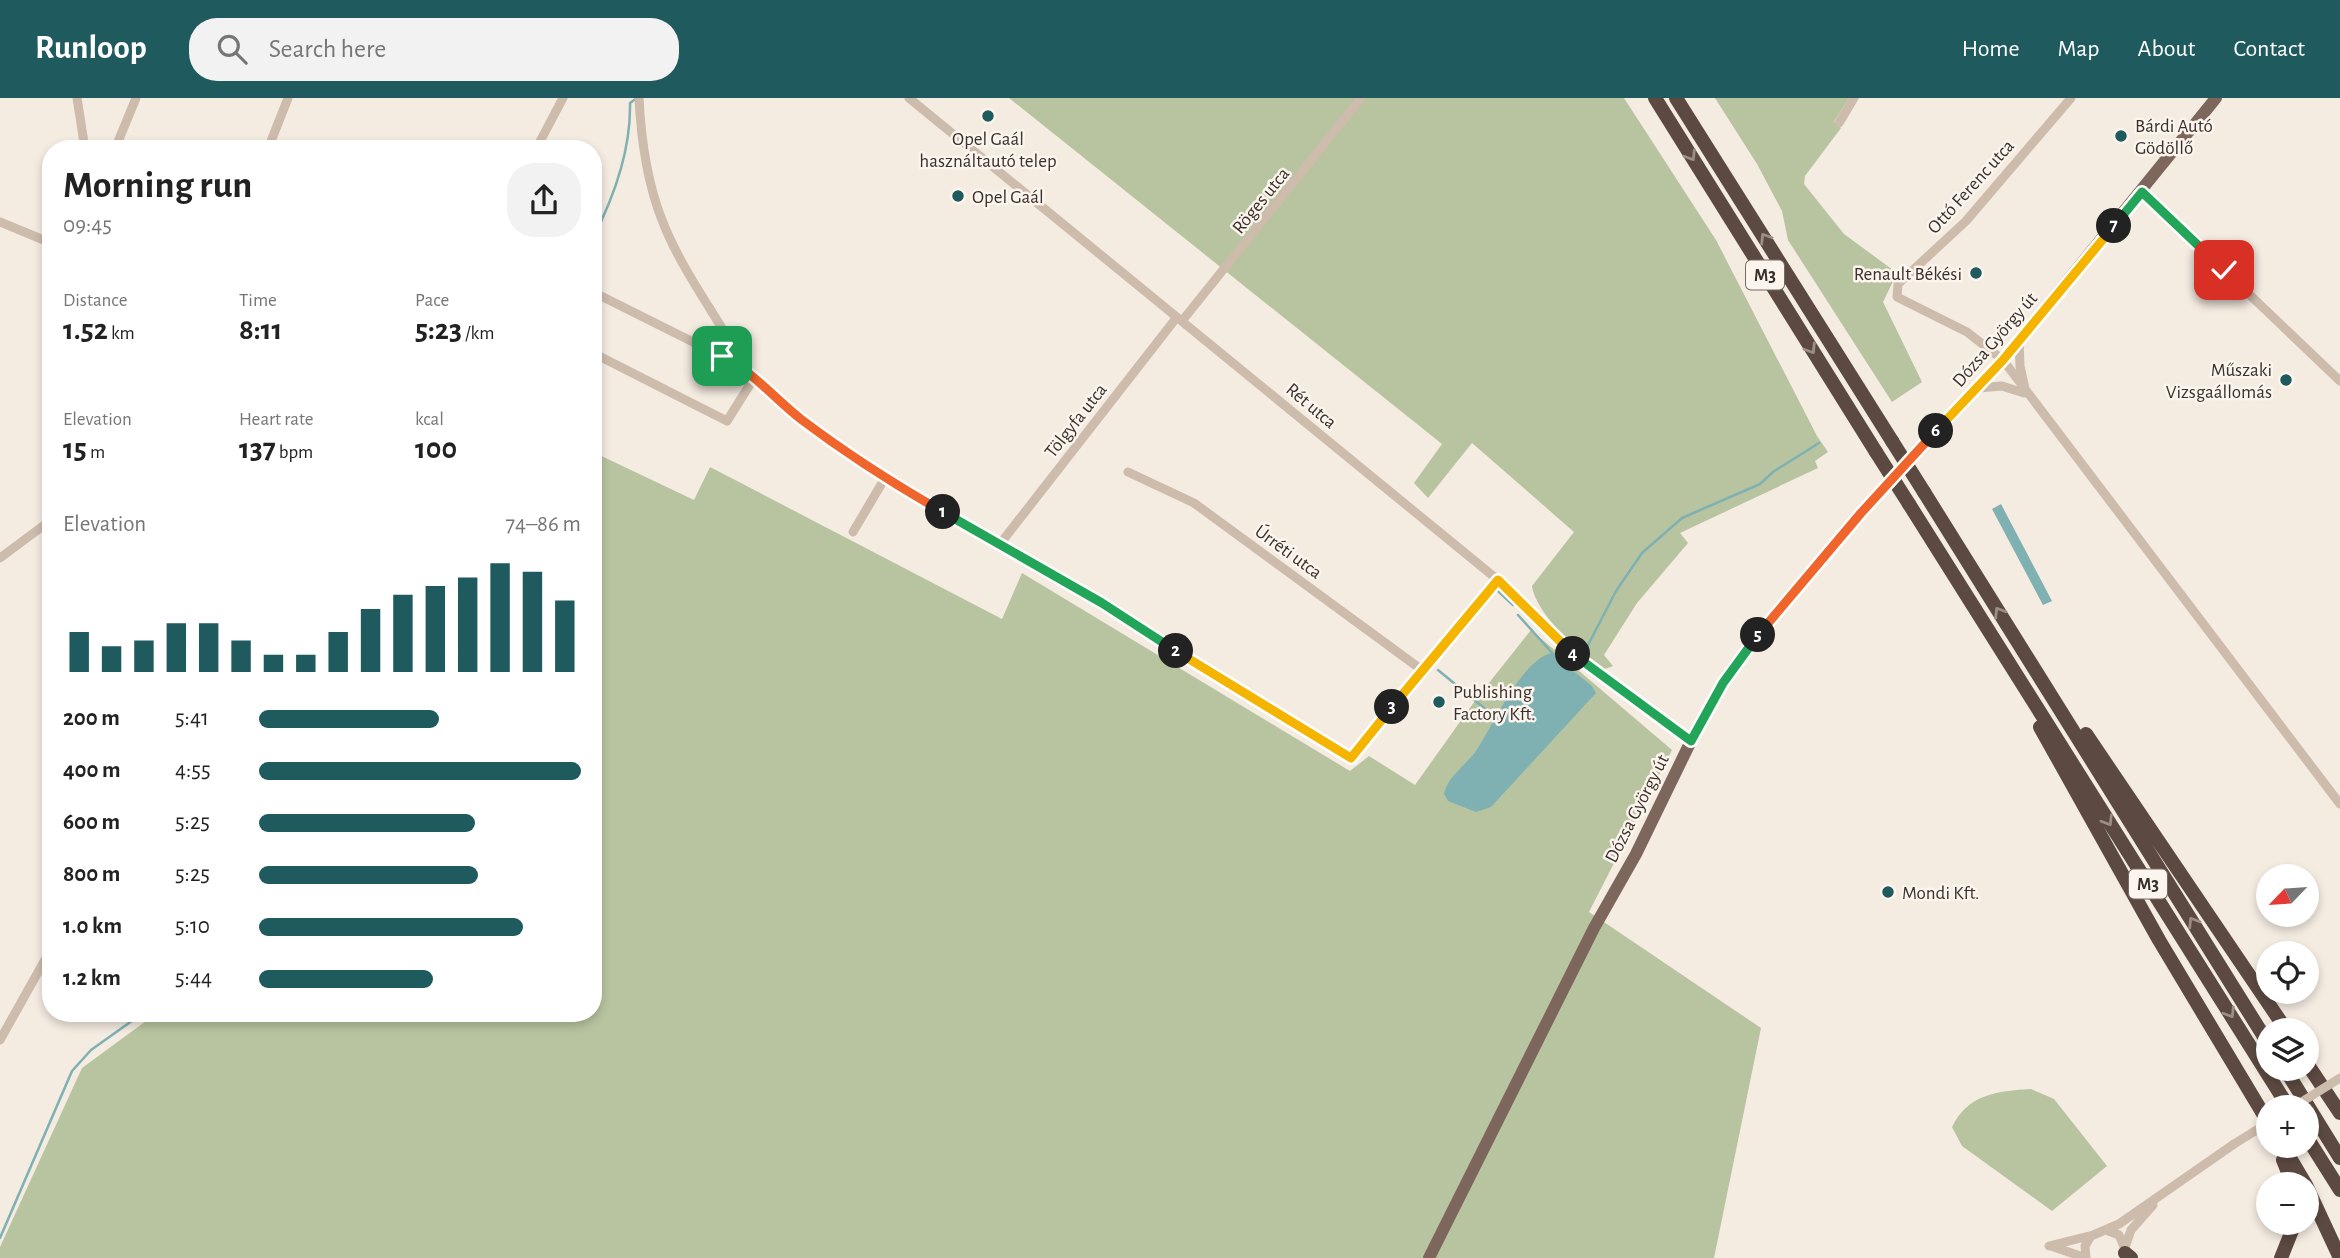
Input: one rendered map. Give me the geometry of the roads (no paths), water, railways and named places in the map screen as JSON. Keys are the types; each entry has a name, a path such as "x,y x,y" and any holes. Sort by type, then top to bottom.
{"highway":[{"name":"M3","path":"1655,98 2282,1095"},
{"name":"M3","path":"1676,98 2256,1024"},
{"path":"2007,660 2049,746 2256,1104"},
{"path":"2035,670 2071,713 2278,1018"},
{"path":"2292,1081 2340,1158"},
{"path":"2318,1081 2340,1114"},
{"path":"2251,1096 2256,1106"},
{"path":"2319,1157 2340,1190"},
{"path":"2319,1213 2340,1258"},
{"path":"2281,1258 2290,1235"}],"main road":[{"name":"Dózsa György út","path":"1429,1258 1723,683 1757,635 1861,513 2003,360 2216,98"}],"street":[{"path":"78,98 84,140"},
{"path":"119,140 135,98"},
{"path":"272,140 288,98"},
{"path":"541,140 563,98"},
{"name":"Rét utca","path":"909,98 1498,580 1571,653 1691,741"},
{"name":"Röges utca","path":"1180,319 1361,98"},
{"path":"1839,123 1854,98"},
{"name":"Ottó Ferenc utca","path":"2003,360 1967,332 1919,306 1900,300 1896,290 1906,276 1966,221 2071,98"},
{"path":"639,100 647,160 662,220 681,260 745,368 754,378 817,431 885,478 1102,603 1320,741 1351,758 1498,580"},
{"path":"2142,192 2340,381"},
{"path":"0,222 42,239"},
{"path":"602,296 745,368"},
{"name":"Tölgyfa utca","path":"1000,544 1180,319"},
{"path":"2019,340 2020,366 2026,394"},
{"path":"602,358 727,421 754,378"},
{"path":"2003,360 2026,394 2340,804"},
{"path":"1978,388 2002,386 2026,394"},
{"name":"Úrréti utca","path":"1128,472 1194,503 1422,670"},
{"path":"853,532 885,478"},
{"path":"0,558 42,527"},
{"path":"0,1040 42,965"},
{"path":"2312,1095 2340,1078"},
{"path":"2091,1236 2085,1246 2086,1258 2049,1246 2091,1236 2119,1224 2256,1130"},
{"path":"2126,1254 2131,1230 2166,1191"},
{"path":"2106,1230 2119,1235 2126,1254"}],"water":[{"path":"2001,504 2052,601 2043,605 1992,509"},
{"path":"1551,653 1592,686 1596,693 1491,807 1476,812 1448,801 1444,794 1449,782 1476,751 1518,681 1540,659"}],"waterway":[{"path":"602,219 620,172 628,138 630,103 637,98"},
{"path":"1586,649 1616,591 1642,553 1682,518 1760,484 1773,472 1819,443"},
{"path":"1498,591 1513,605"},
{"path":"1518,615 1554,655"},
{"path":"1438,670 1495,717"},
{"path":"0,1238 72,1071 91,1050 130,1022"}],"place":[{"name":"Opel Gaál használtautó telep","path":"988,116"},
{"name":"Bárdi Autó Gödöllő","path":"2121,136"},
{"name":"Opel Gaál","path":"958,196"},
{"name":"Renault Békési","path":"1976,273"},
{"name":"Műszaki Vizsgaállomás","path":"2286,380"},
{"name":"Publishing Factory Kft.","path":"1439,702"},
{"name":"Mondi Kft.","path":"1888,892"}]}
